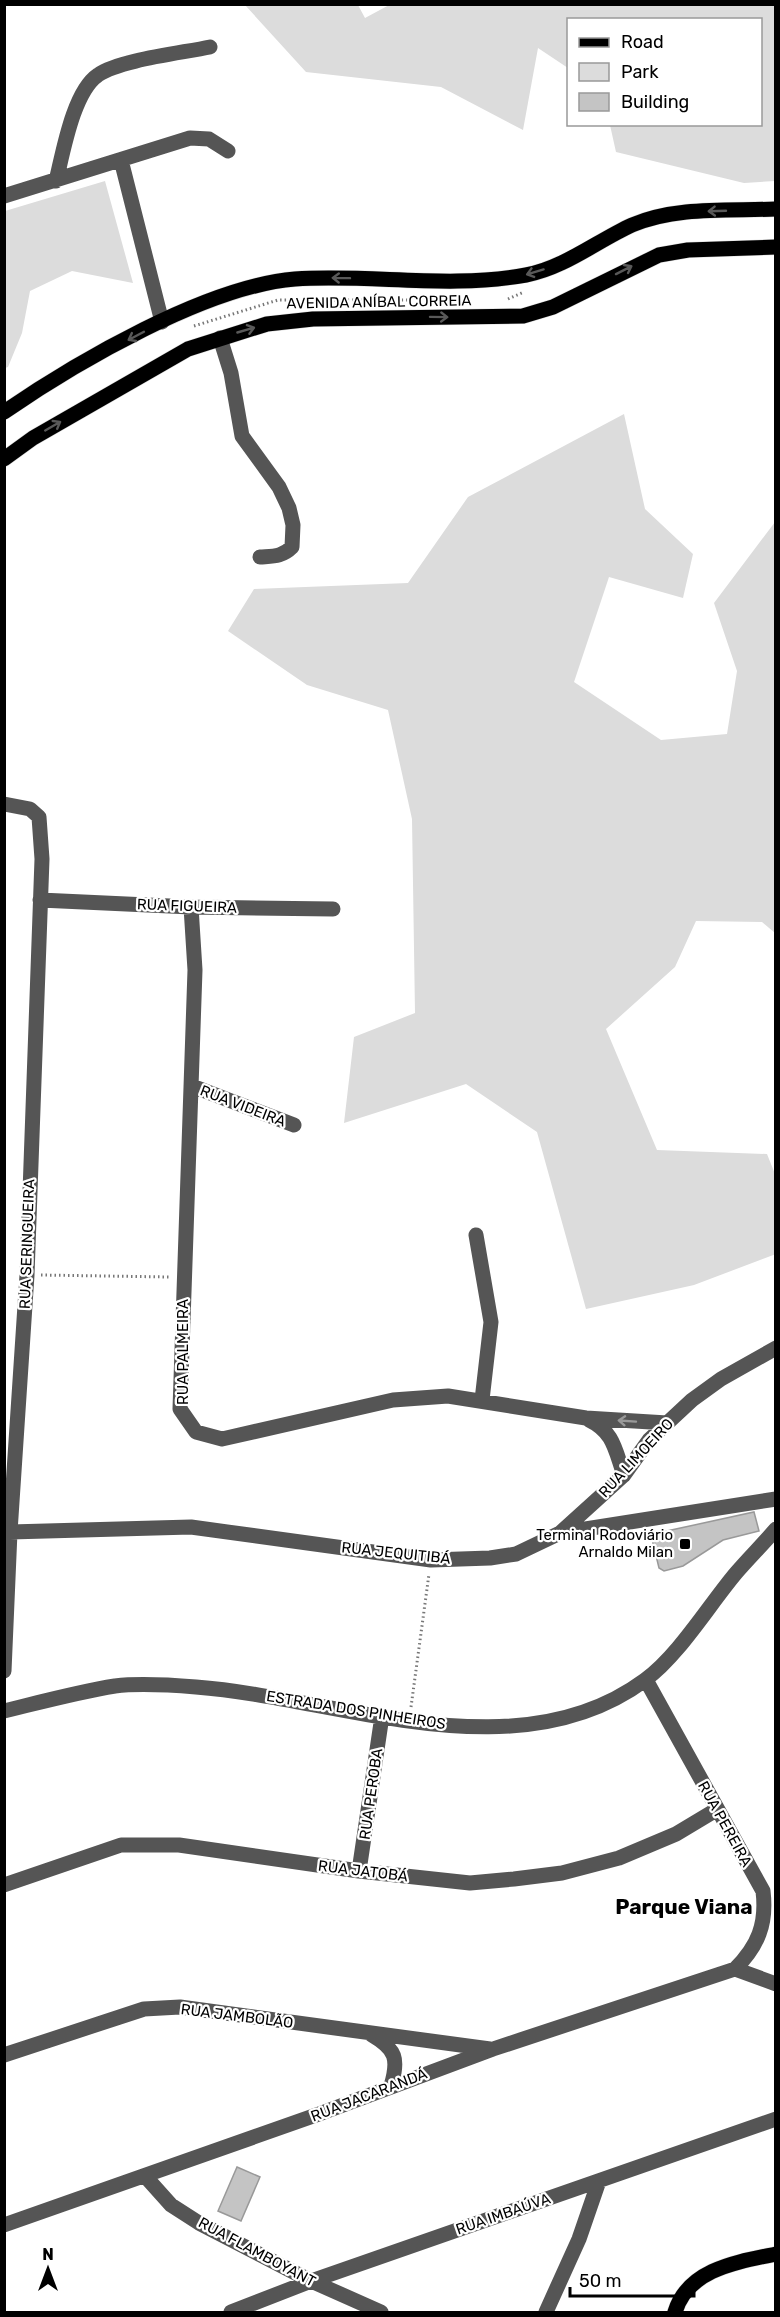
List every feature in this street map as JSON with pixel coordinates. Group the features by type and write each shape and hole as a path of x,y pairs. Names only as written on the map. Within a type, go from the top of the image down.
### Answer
{"main road":[{"name":"AVENIDA ANÍBAL CORREIA","path":"4,412 42,386 162,322 213,299 292,279 338,277 459,283 497,280 531,274 562,262 633,225 655,218 685,212 776,209"},
{"name":"AVENIDA ANÍBAL CORREIA","path":"4,459 33,438 188,349 267,324 313,319 523,316 553,307 659,255 688,250 776,247"},
{"path":"675,2313 684,2292 695,2280 738,2262 776,2254"}],"street":[{"path":"56,181 68,133 84,90 96,76 111,68 210,47"},
{"path":"4,196 190,138 208,139 228,152"},
{"path":"121,160 162,322"},
{"path":"220,338 234,384 242,436 279,488 289,508 293,525 294,538 287,552 280,556 260,557"},
{"name":"RUA SERINGUEIRA","path":"4,804 30,809 39,817 42,859 27,1275 10,1532 4,1671"},
{"name":"RUA FIGUEIRA","path":"40,900 191,907 333,909"},
{"name":"RUA PALMEIRA","path":"191,907 195,970 180,1409 196,1432 222,1439 393,1400 448,1396 586,1418 667,1424"},
{"name":"RUA VIDEIRA","path":"192,1086 294,1125"},
{"path":"476,1234 491,1322 482,1400"},
{"name":"RUA LIMOEIRO","path":"560,1533 624,1475 649,1440 667,1424 721,1379 776,1348"},
{"name":"RUA PALMEIRA","path":"586,1418 603,1426 610,1434 624,1475"},
{"name":"RUA JEQUITIBÁ","path":"10,1532 191,1527 431,1560 490,1558 516,1554 560,1533 776,1499"},
{"name":"ESTRADA DOS PINHEIROS","path":"4,1711 117,1686 196,1687 290,1699 409,1721 504,1726 548,1722 587,1711 646,1680 689,1634 736,1573 776,1529"},
{"name":"RUA PEREIRA","path":"646,1680 716,1810 763,1891 765,1911 758,1941 735,1969"},
{"name":"RUA PEROBA","path":"360,1871 382,1716"},
{"name":"RUA JATOBÁ","path":"4,1885 121,1845 179,1845 360,1871 470,1883 562,1873 619,1858 676,1834 716,1810"},
{"path":"735,1969 776,1984"},
{"name":"RUA JACARANDÁ","path":"4,2225 493,2049 735,1969"},
{"name":"RUA JAMBOLÃO","path":"4,2055 144,2009 180,2007 493,2049"},
{"path":"369,2033 388,2044 395,2059 391,2086"},
{"name":"RUA IMBAÚVA","path":"231,2313 311,2281 776,2119"},
{"name":"RUA FLAMBOYANT","path":"145,2176 171,2205 199,2223 311,2281 381,2313"},
{"path":"546,2313 579,2239 599,2181"}],"path":[{"path":"27,1275 183,1277"},
{"path":"409,1721 431,1560"}],"green space":[{"path":"391,4 775,5 775,181 744,183 616,152 610,126 762,126 762,18 567,18 567,67 538,48 523,130 441,87 306,72 245,5 358,5 365,18"},
{"path":"105,181 133,283 72,271 30,291 22,333 8,367 5,368 5,211"},
{"path":"624,414 645,509 693,554 683,598 609,577 574,682 661,740 727,734 737,671 714,603 775,522 775,933 762,922 696,921 675,967 606,1029 657,1150 767,1154 775,1174 776,1254 694,1285 586,1309 537,1132 466,1084 344,1123 354,1037 415,1013 412,819 388,710 307,685 228,631 254,589 408,583 468,497"}],"building":[{"name":"Terminal Rodoviário Arnaldo Milan","path":"754,1512 759,1531 723,1540 683,1566 664,1571 659,1568 652,1539 653,1534"},
{"path":"237,2167 260,2177 241,2221 218,2211"}],"place":[{"name":"Terminal Rodoviário Arnaldo Milan","path":"685,1544"}],"district":[{"name":"Parque Viana","path":"684,1906"}]}
